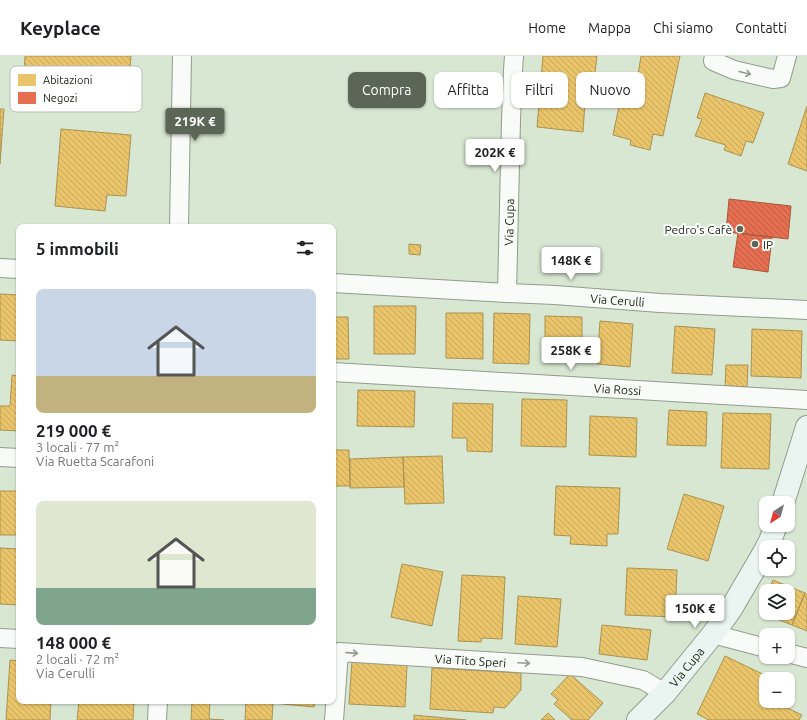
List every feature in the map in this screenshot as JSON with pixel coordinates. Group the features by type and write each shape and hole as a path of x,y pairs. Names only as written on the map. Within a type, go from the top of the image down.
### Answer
{"street":[{"path":"179,224 182,56"},
{"name":"Via Cupa","path":"507,293 514,56"},
{"path":"714,56 713,61 734,70 773,79 781,78 787,56"},
{"path":"0,268 16,268"},
{"name":"Via Cerulli","path":"336,283 555,295 660,303 807,310"},
{"name":"Via Rossi","path":"336,372 807,400"},
{"path":"785,496 807,427"},
{"path":"0,457 16,458"},
{"name":"Via Cupa","path":"638,720 665,693 713,634 731,609 759,560"},
{"path":"713,634 759,646"},
{"path":"0,638 16,639"},
{"name":"Via Tito Speri","path":"336,693 339,652 582,667 643,680 665,693"},
{"path":"795,655 807,658"},
{"path":"158,704 158,720"},
{"name":"Via Tito Speri","path":"334,720 335,704"}],"building: Abitazioni":[{"path":"25,56 131,56 130,66 24,66"},
{"path":"543,56 597,56 595,72 576,72 576,108 585,108 583,132 537,127 539,108 568,108 568,72 542,72"},
{"path":"641,56 680,56 663,136 653,134 650,150 630,145 631,140 613,135 619,108 645,108 645,72 638,72"},
{"path":"705,93 764,113 753,143 746,141 741,156 724,150 726,145 695,136 702,119 697,118"},
{"path":"807,106 807,171 788,164"},
{"path":"0,109 4,109 0,164"},
{"path":"61,129 131,135 126,196 107,195 105,211 55,206"},
{"path":"409,244 421,245 420,255 409,254"},
{"path":"0,294 16,295 16,341 0,340"},
{"path":"374,306 416,306 415,354 374,354"},
{"path":"446,313 483,313 483,359 446,358"},
{"path":"494,313 530,314 529,364 493,363"},
{"path":"545,316 582,317 582,360 545,359"},
{"path":"336,317 348,317 349,359 336,359"},
{"path":"600,321 633,324 630,367 597,364"},
{"path":"675,326 715,329 712,375 672,373"},
{"path":"752,329 802,331 801,378 751,376"},
{"path":"726,365 748,365 747,387 725,386"},
{"path":"12,375 16,376 16,431 0,430 0,406 10,406"},
{"path":"358,390 415,391 414,427 357,426"},
{"path":"522,399 567,400 566,447 521,446"},
{"path":"453,403 493,404 492,452 467,451 467,438 452,438"},
{"path":"669,410 707,412 706,446 667,445"},
{"path":"723,413 771,414 769,469 721,468"},
{"path":"590,416 637,418 636,457 589,455"},
{"path":"336,450 349,450 350,486 336,486"},
{"path":"442,456 444,503 405,504 403,457"},
{"path":"403,457 404,487 350,488 350,459"},
{"path":"556,486 620,488 618,534 607,534 607,546 570,544 571,536 554,535"},
{"path":"0,491 16,491 16,535 0,535"},
{"path":"684,494 724,506 708,561 667,549"},
{"path":"0,548 16,549 16,605 0,604"},
{"path":"402,564 443,572 432,626 391,617"},
{"path":"627,568 677,570 675,617 625,615"},
{"path":"462,575 505,577 502,639 482,638 481,642 458,641"},
{"path":"773,580 783,584 771,584"},
{"path":"795,589 805,593 795,618"},
{"path":"805,593 807,594 807,631 792,625"},
{"path":"518,596 561,599 557,647 515,644"},
{"path":"779,620 794,620 792,625"},
{"path":"602,625 651,630 647,660 599,654"},
{"path":"725,656 759,672 759,708 787,708 802,715 799,720 709,720 697,714"},
{"path":"10,660 16,661 16,704 51,704 50,720 6,720"},
{"path":"352,661 407,665 405,707 349,704"},
{"path":"432,668 521,673 521,690 505,708 494,707 493,713 430,709"},
{"path":"570,674 603,703 588,720 572,720 554,704 558,700 551,694"},
{"path":"79,704 134,704 133,720 77,720"},
{"path":"192,704 210,704 209,719 224,720 191,720"},
{"path":"246,704 273,704 272,720 245,720"},
{"path":"283,704 314,704 314,707"},
{"path":"548,713 555,720 541,720"},
{"path":"414,715 466,720 414,720"}],"building: Negozi":[{"path":"729,199 791,206 788,239 726,232"},
{"path":"738,233 772,237 768,272 733,267"}],"place":[{"name":"Pedro's Cafè","path":"740,229"},
{"name":"IP","path":"755,244"}]}
